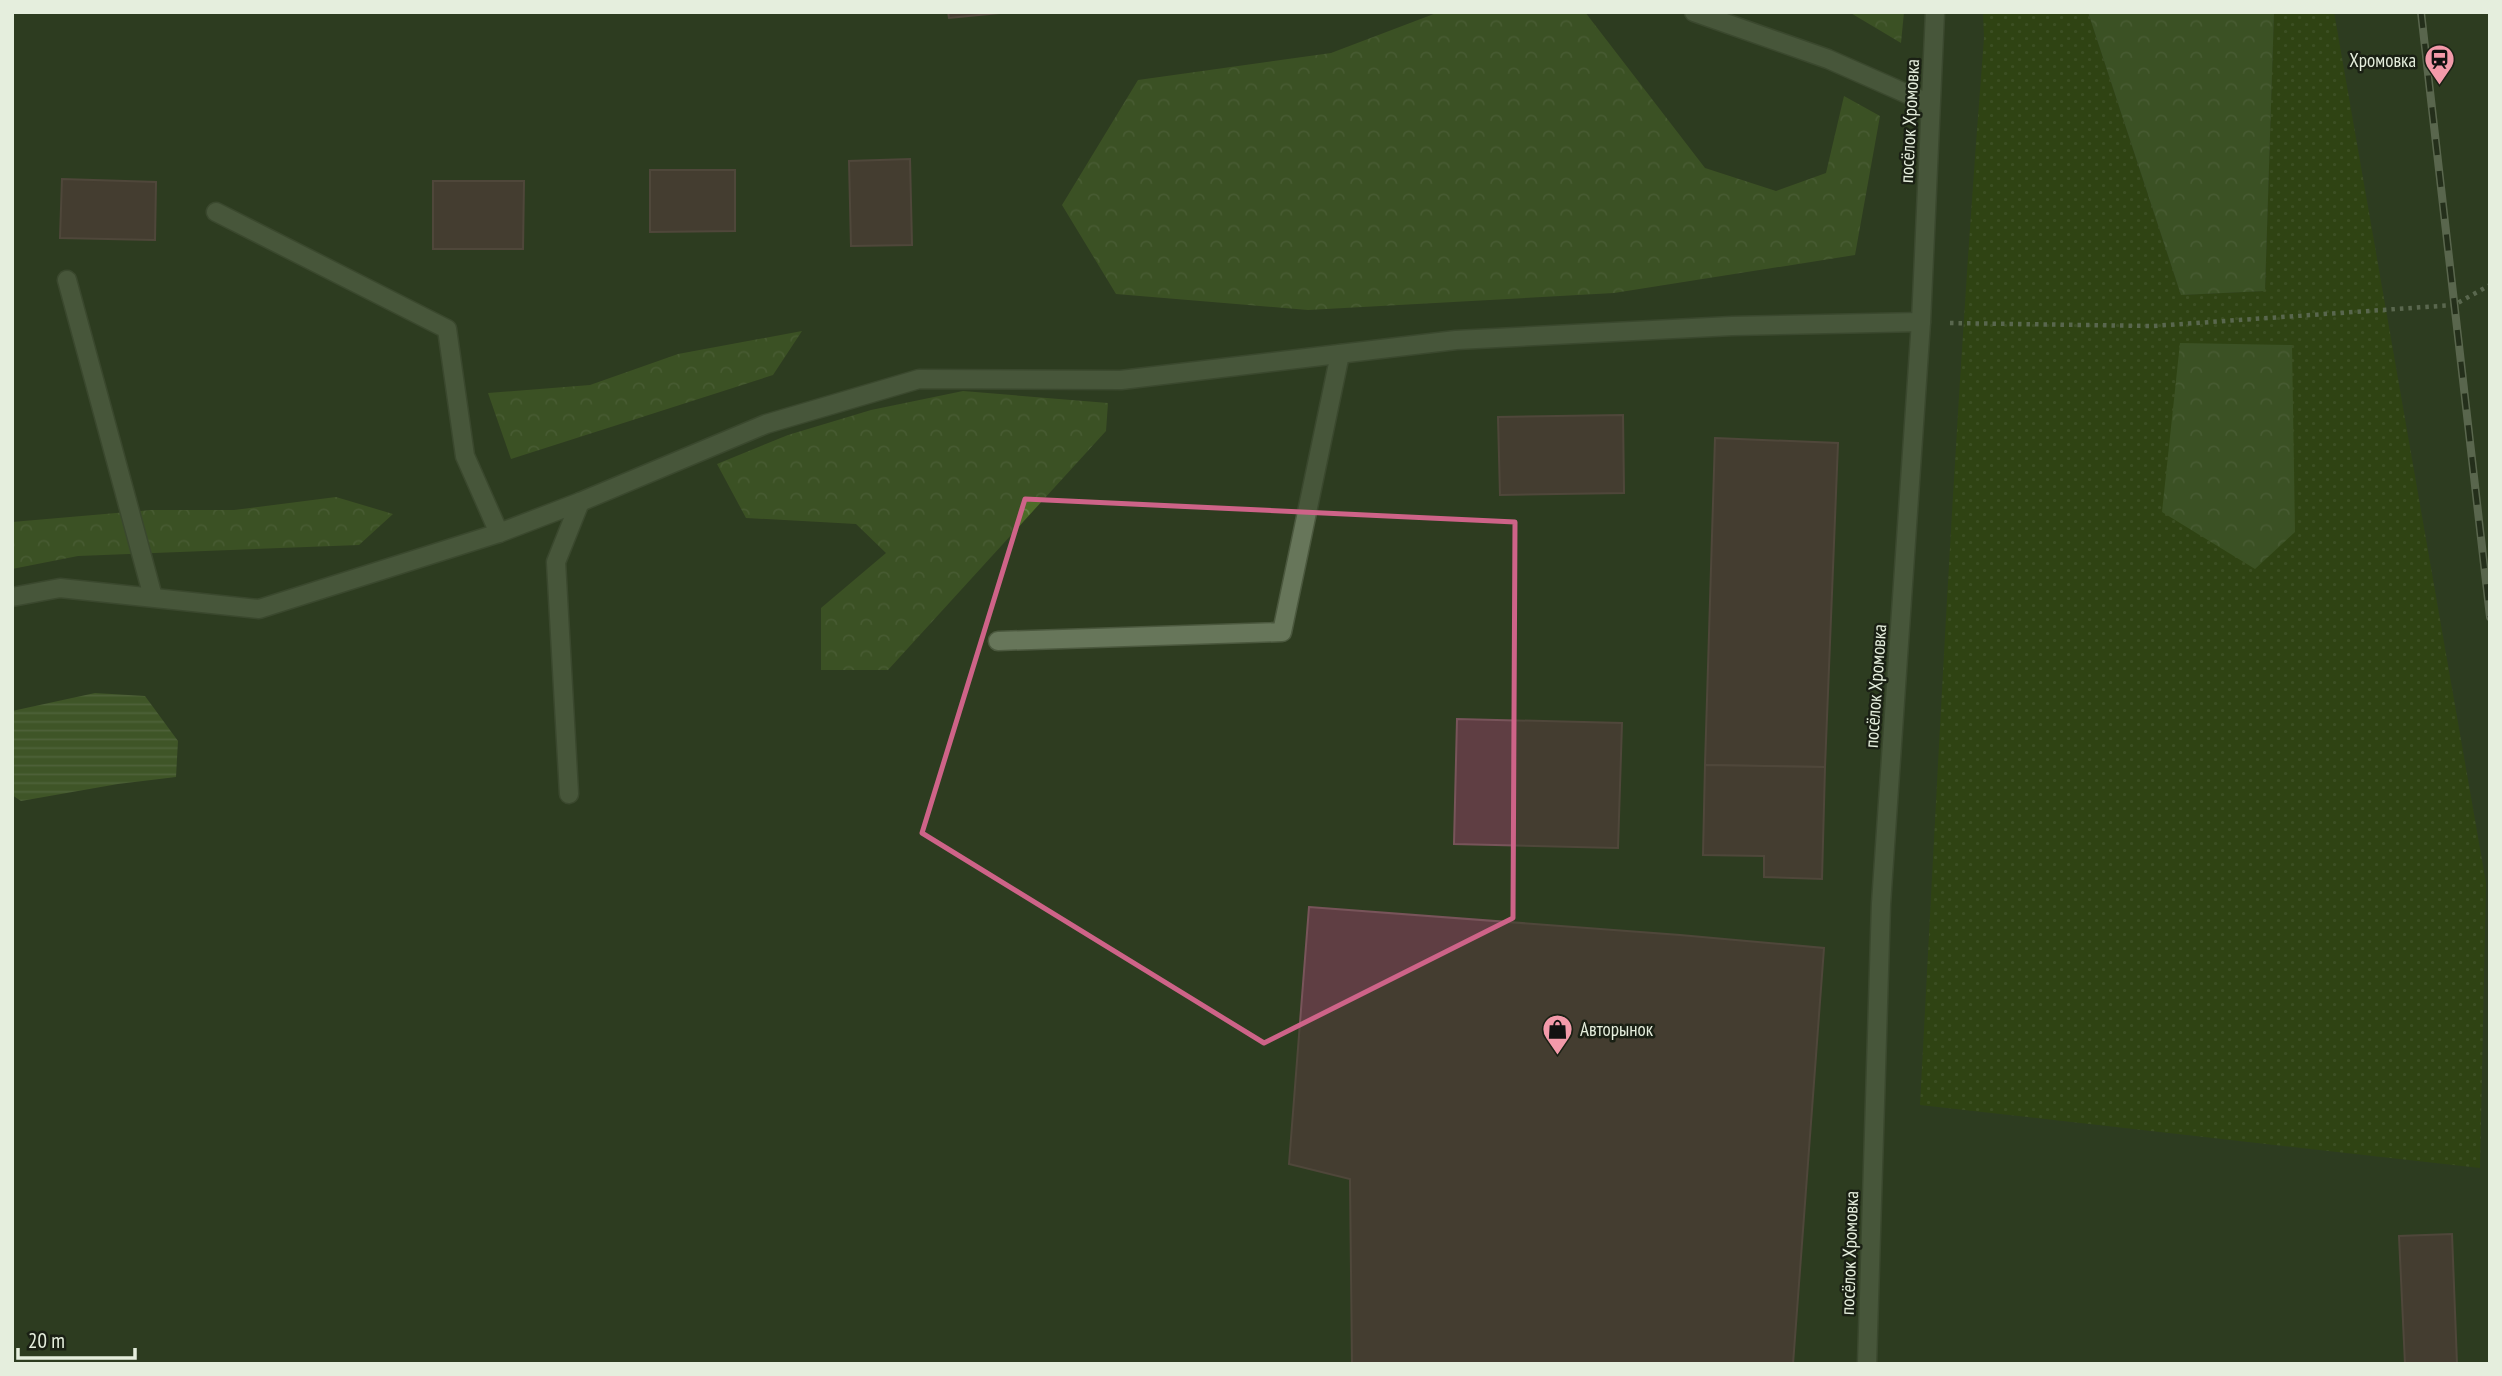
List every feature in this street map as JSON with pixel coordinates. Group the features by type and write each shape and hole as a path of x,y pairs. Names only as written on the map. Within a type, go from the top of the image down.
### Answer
{"street":[{"path":"1694,12 1828,59 1930,104"},
{"name":"посёлок Хромовка","path":"1867,1364 1881,904 1921,322 1935,12"},
{"path":"216,212 447,329 465,456 499,533"},
{"path":"67,280 153,597"},
{"path":"12,597 60,588 259,609 499,533 766,424 919,379 1121,380 1456,340 1732,326 1921,322"},
{"path":"998,641 1282,632 1340,355"},
{"path":"569,794 556,562 580,502"}],"path":[{"path":"1921,322 2166,325 2455,304 2490,285"}],"highlighted area":[{"path":"1025,499 1515,522 1513,918 1264,1043 922,833"}],"shaded area":[{"path":"1983,12 2088,12 2181,295 2265,291 2274,12 2334,12 2486,883 2480,1168 1920,1105 1956,438 1984,38"},
{"path":"95,693 145,696 178,741 176,777 21,801 12,795 12,711"}],"green space":[{"path":"1439,12 1585,12 1705,168 1776,191 1826,173 1844,96 1880,116 1855,255 1614,293 1308,310 1116,294 1062,205 1138,80 1331,53"},
{"path":"1849,12 1904,12 1901,43"},
{"path":"2088,12 2274,12 2265,291 2181,295"},
{"path":"802,331 773,375 511,459 488,393 590,385 678,354"},
{"path":"2180,343 2292,345 2295,532 2255,569 2162,512"},
{"path":"963,391 1108,403 1106,431 888,670 821,670 821,608 886,553 856,524 746,518 717,464 788,435 871,410"},
{"path":"336,497 393,514 359,545 78,556 12,569 12,522 151,510 234,510"}],"building":[{"path":"948,12 1010,12 949,18"},
{"path":"910,159 912,245 851,246 849,161"},
{"path":"650,170 735,170 735,231 650,232"},
{"path":"62,179 156,182 155,240 60,238"},
{"path":"433,181 524,181 523,249 433,249"},
{"path":"1623,415 1624,493 1500,495 1498,417"},
{"path":"1715,438 1838,443 1825,767 1705,765"},
{"path":"1457,719 1622,723 1618,848 1454,844"},
{"path":"1705,765 1825,767 1822,879 1764,877 1764,856 1703,855"},
{"name":"Авторынок","path":"1309,907 1824,948 1793,1364 1352,1364 1350,1179 1289,1164"},
{"path":"2452,1234 2457,1364 2405,1364 2399,1236"}],"railway":[{"path":"2421,12 2490,617"}],"place":[{"name":"Хромовка","path":"2439,87"},
{"name":"Авторынок","path":"1557,1056"}]}
